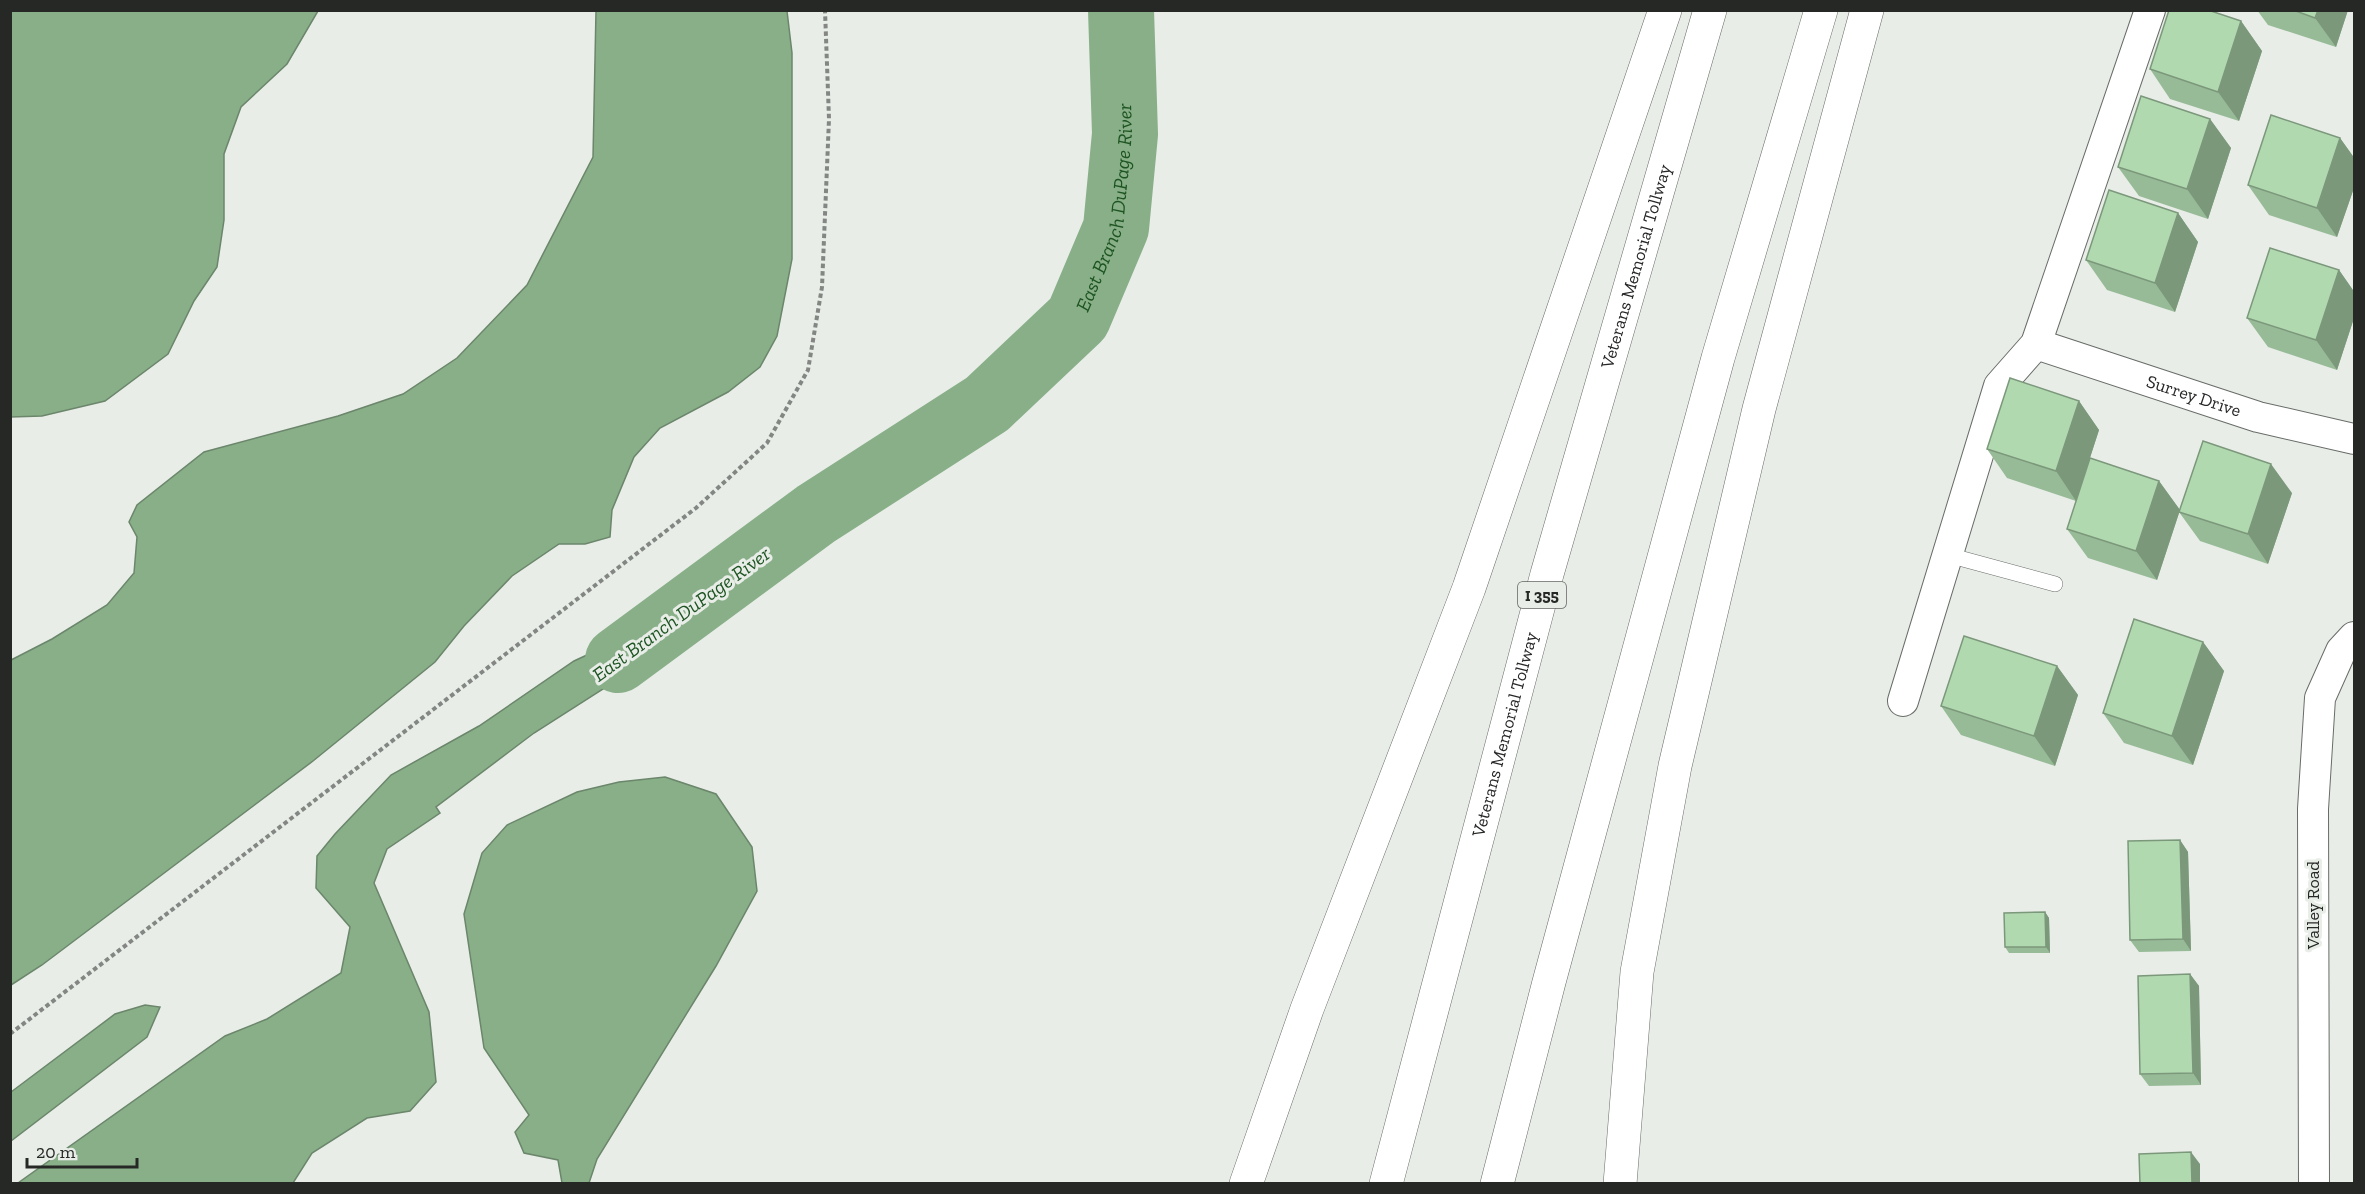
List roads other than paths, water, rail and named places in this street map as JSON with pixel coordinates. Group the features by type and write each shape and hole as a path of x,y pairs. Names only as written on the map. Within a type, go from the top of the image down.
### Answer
{"highway":[{"path":"1246,1184 1307,1009 1469,588 1665,10"},
{"name":"Veterans Memorial Tollway","path":"1386,1184 1547,574 1710,10"},
{"path":"1497,1184 1549,982 1718,358 1821,10"},
{"path":"1620,1184 1637,972 1675,766 1759,409 1867,10"}],"street":[{"path":"1902,702 1999,386 2036,344 2150,10"},
{"name":"Surrey Drive","path":"2036,344 2258,417 2355,439"},
{"name":"Valley Road","path":"2314,1184 2313,809 2320,698 2341,651 2355,637"}],"lane":[{"path":"1948,555 2055,584"}],"water":[{"path":"10,11 318,11 287,64 241,107 224,154 224,220 217,267 194,301 168,354 105,401 42,416 11,417"},
{"path":"596,11 787,11 792,53 792,259 777,336 760,367 728,392 660,428 634,457 612,510 610,537 585,544 559,544 512,576 464,626 435,662 313,761 42,965 11,985 11,660 52,639 107,605 134,573 137,537 129,522 137,505 204,452 338,416 403,394 457,358 527,285 593,157"},
{"path":"695,605 625,675 534,733 436,807 440,813 387,849 374,883 429,1012 436,1082 410,1111 367,1118 312,1153 293,1183 18,1183 225,1036 267,1019 341,973 350,927 316,888 317,856 391,775 479,726 574,661"},
{"path":"665,777 716,794 752,847 757,891 716,966 597,1159 589,1183 562,1183 558,1160 524,1153 515,1132 529,1115 484,1048 464,914 482,853 507,825 577,792 619,782"},
{"path":"145,1005 160,1007 147,1037 11,1141 11,1092 115,1014"}],"waterway":[{"name":"East Branch DuPage River","path":"618,660 816,514 987,404 1078,318 1116,228 1125,134 1121,10"}]}
